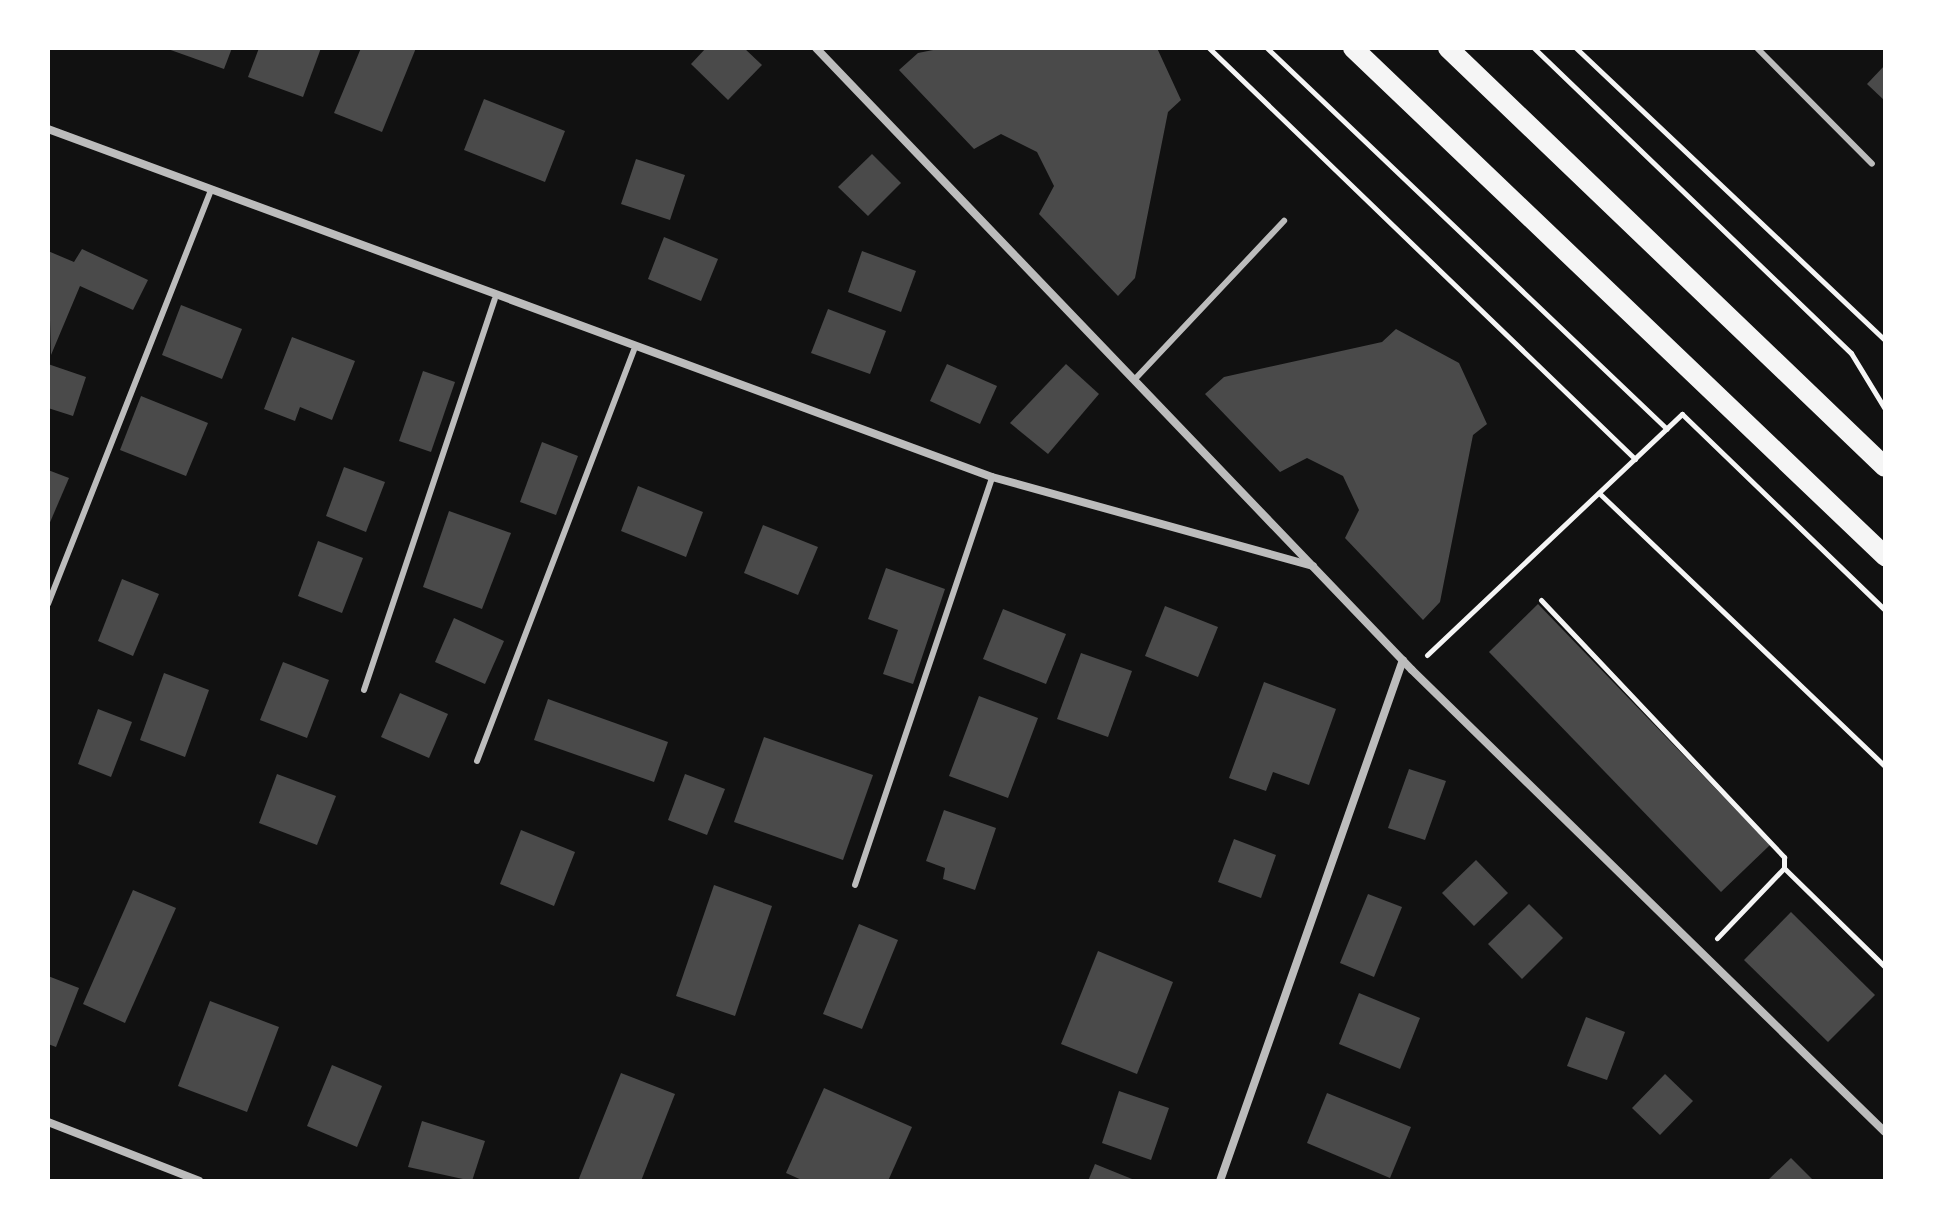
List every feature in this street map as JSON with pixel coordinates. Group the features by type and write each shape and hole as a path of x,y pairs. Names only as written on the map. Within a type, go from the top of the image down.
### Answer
{"main road":[{"path":"1353,48 1885,556"},
{"path":"1448,48 1885,467"}],"street":[{"path":"819,49 1412,670 1885,1132"},
{"path":"48,129 495,299 992,477 1316,567"},
{"path":"1220,1181 1403,660"},
{"path":"48,1122 199,1181"}],"lane":[{"path":"1757,48 1872,164"},
{"path":"48,604 211,191"},
{"path":"1136,378 1284,221"},
{"path":"364,690 495,299"},
{"path":"477,761 634,350"},
{"path":"855,885 992,477"}],"path":[{"path":"1209,48 1635,459"},
{"path":"1267,48 1667,429"},
{"path":"1534,48 1851,353 1885,409"},
{"path":"1576,48 1885,340"},
{"path":"1412,670 1682,414 1885,610"},
{"path":"1599,493 1885,766"},
{"path":"1541,600 1778,846 1784,868 1885,967"},
{"path":"1702,953 1784,868"}],"building":[{"path":"165,48 232,48 224,69"},
{"path":"259,48 321,48 303,97 248,77"},
{"path":"361,48 416,48 382,132 334,113"},
{"path":"706,48 744,48 762,65 728,100 691,64"},
{"path":"943,48 1157,48 1181,100 1168,112 1135,278 1118,296 1039,214 1054,186 1037,152 1001,134 974,149 899,70 918,53"},
{"path":"1885,65 1885,101 1867,84"},
{"path":"484,99 565,131 545,182 464,150"},
{"path":"872,154 901,183 868,216 838,187"},
{"path":"636,159 685,175 670,220 621,204"},
{"path":"664,237 718,259 701,301 648,279"},
{"path":"82,249 148,280 133,310 80,286 51,355 48,251 74,262"},
{"path":"862,251 916,271 901,312 848,292"},
{"path":"181,305 242,329 222,379 162,355"},
{"path":"828,309 886,331 870,374 811,353"},
{"path":"1396,329 1459,363 1487,424 1473,435 1440,602 1423,620 1345,538 1359,510 1343,476 1307,458 1280,472 1205,394 1224,377 1382,342"},
{"path":"292,337 355,361 332,420 300,407 295,421 264,409"},
{"path":"48,364 86,377 73,416 48,408"},
{"path":"947,364 997,386 980,424 930,401"},
{"path":"1066,364 1099,394 1048,454 1010,423"},
{"path":"423,371 455,382 431,452 399,441"},
{"path":"141,396 208,423 186,476 120,450"},
{"path":"542,442 578,456 556,515 520,502"},
{"path":"344,467 385,482 366,532 326,516"},
{"path":"48,470 69,478 48,527"},
{"path":"638,486 703,512 686,557 621,531"},
{"path":"449,511 511,533 482,609 423,587"},
{"path":"763,525 818,547 798,595 744,573"},
{"path":"318,541 363,558 342,613 298,596"},
{"path":"886,568 945,589 913,684 883,674 898,630 868,619"},
{"path":"122,579 159,594 133,656 98,641"},
{"path":"1538,604 1770,845 1721,892 1489,652"},
{"path":"1165,606 1218,627 1198,677 1145,656"},
{"path":"1003,609 1066,634 1046,684 983,659"},
{"path":"454,618 504,641 485,684 435,662"},
{"path":"1081,653 1132,671 1108,737 1057,719"},
{"path":"283,662 329,680 307,738 260,720"},
{"path":"164,673 209,690 185,757 140,740"},
{"path":"1264,682 1336,709 1309,785 1273,772 1266,791 1229,778"},
{"path":"400,693 448,714 429,758 381,737"},
{"path":"979,696 1038,718 1008,798 949,776"},
{"path":"548,699 668,742 654,782 534,740"},
{"path":"98,709 132,722 111,777 78,764"},
{"path":"764,737 873,775 843,860 734,822"},
{"path":"1409,769 1446,781 1425,840 1388,828"},
{"path":"277,774 336,796 317,845 259,823"},
{"path":"685,774 725,789 707,835 668,820"},
{"path":"944,810 996,828 975,890 943,879 945,868 926,861"},
{"path":"521,830 575,852 554,906 500,884"},
{"path":"1234,839 1276,855 1261,898 1218,882"},
{"path":"1476,860 1508,893 1474,926 1442,893"},
{"path":"714,885 772,906 735,1016 676,996"},
{"path":"133,890 176,908 125,1023 83,1004"},
{"path":"1368,894 1402,907 1374,977 1340,963"},
{"path":"1529,904 1563,938 1522,979 1488,944"},
{"path":"1791,912 1875,995 1828,1042 1744,960"},
{"path":"859,924 898,940 862,1029 823,1014"},
{"path":"1098,951 1173,982 1137,1074 1061,1044"},
{"path":"48,976 79,988 56,1047 48,1044"},
{"path":"1359,993 1420,1018 1400,1069 1339,1044"},
{"path":"210,1001 279,1027 247,1112 178,1086"},
{"path":"1586,1017 1625,1032 1607,1080 1567,1066"},
{"path":"332,1065 382,1086 357,1147 307,1126"},
{"path":"621,1073 675,1094 641,1181 578,1181"},
{"path":"1665,1074 1693,1101 1660,1135 1632,1108"},
{"path":"824,1088 912,1127 888,1181 804,1181 786,1173"},
{"path":"1119,1091 1169,1108 1151,1160 1102,1143"},
{"path":"1327,1093 1411,1127 1390,1178 1307,1143"},
{"path":"422,1121 485,1141 472,1181 408,1167"},
{"path":"1791,1158 1814,1181 1767,1181"},
{"path":"1095,1164 1137,1181 1088,1181"}]}
